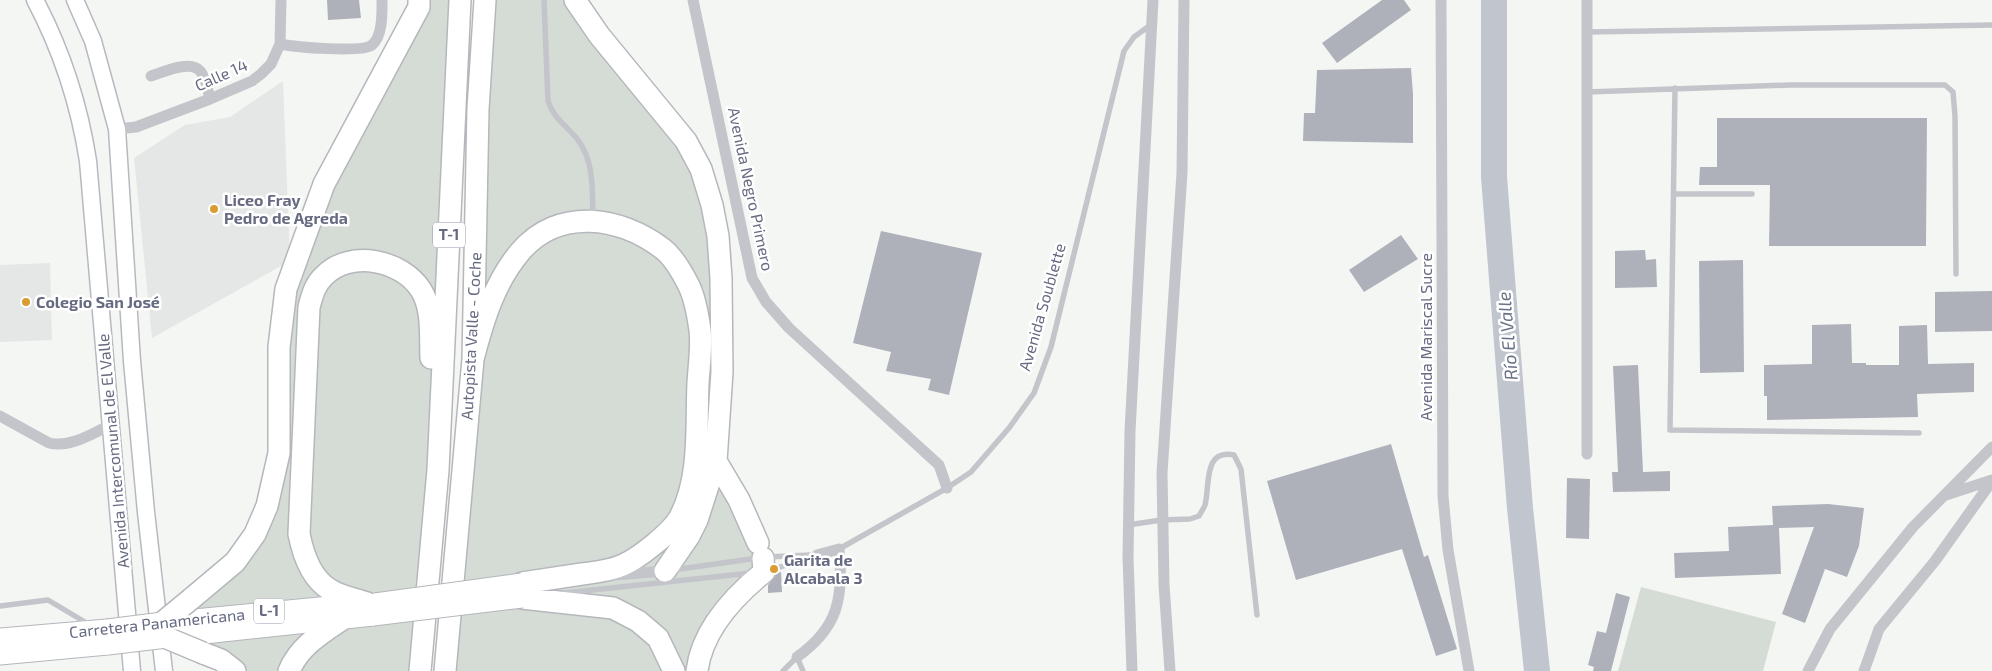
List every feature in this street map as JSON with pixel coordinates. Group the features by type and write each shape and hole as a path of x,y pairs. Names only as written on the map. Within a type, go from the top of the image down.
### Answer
{"highway":[{"path":"235,671 221,660 203,653 165,630 191,599 235,562 255,534 267,506 279,453 280,348 286,289 324,184 419,7 420,0"},
{"name":"Autopista Valle - Coche","path":"420,671 438,470 460,0"},
{"name":"Autopista Valle - Coche","path":"445,671 473,358 478,109 486,0"},
{"path":"575,0 599,35 686,141 704,178 718,236 721,278 722,372 716,461 697,520 689,536 665,571"},
{"path":"473,358 483,321 496,288 507,268 536,236 575,220 593,221 629,229 664,250 690,287 700,331 695,462 688,498 680,519 644,552 623,565 522,590"},
{"path":"372,607 329,589 309,566 302,552 299,534 309,307 314,291 324,276 347,262 363,260 382,262 397,268 412,278 428,304 438,470"},
{"path":"697,671 706,643 715,624 739,594 762,557 739,500 716,461"},
{"path":"522,590 614,608 638,621 658,638 674,671"},
{"path":"289,671 299,654 308,644 341,620"}],"main road":[{"name":"Avenida Intercomunal de El Valle","path":"35,0 70,80 85,140 118,516 129,667"},
{"name":"Avenida Intercomunal de El Valle","path":"75,0 93,41 117,129 132,362 146,512 164,671"},
{"path":"118,516 146,512"},
{"name":"Carretera Panamericana","path":"0,655 103,637 522,590"},
{"name":"Carretera Panamericana","path":"165,630 341,620 372,607"},
{"name":"Carretera Panamericana","path":"0,638 103,637"}],"street":[{"name":"Calle 14","path":"117,129 136,127 210,99 252,81 261,74 278,53 281,0"},
{"path":"280,44 327,49 371,46 376,40 382,24 382,0"},
{"name":"Avenida Negro Primero","path":"694,0 752,278 766,302 790,328 939,465 947,488"},
{"path":"1132,671 1128,525 1130,431 1153,0"},
{"path":"1170,671 1162,520 1162,473 1182,173 1184,0"},
{"name":"Avenida Mariscal Sucre","path":"1441,0 1444,496 1448,550 1469,671"},
{"path":"1587,0 1587,454"},
{"path":"151,76 187,66 196,68 201,72 210,99"},
{"path":"0,416 49,443 58,445 70,443 110,425"},
{"path":"1808,671 1830,629 1913,527 1992,447"},
{"path":"1945,495 1992,481"},
{"path":"1864,671 1879,629 1935,561 1992,481"},
{"path":"797,658 822,635 837,610 842,575 839,549"},
{"name":"Avenida Soublette","path":"817,555 839,549"},
{"name":"L-1","path":"522,590 665,571"}],"lane":[{"path":"544,0 548,101 551,110 578,140 587,155 591,171 593,221"},
{"name":"Avenida Soublette","path":"839,549 947,488 971,472 1009,428 1034,393 1051,347 1124,51 1134,37 1152,24"},
{"path":"1587,32 1992,25"},
{"path":"1587,92 1790,85 1945,86 1953,92 1955,116 1956,274"},
{"path":"1675,88 1670,430 1918,433"},
{"path":"1674,194 1752,194"},
{"path":"1128,525 1162,520 1190,519 1199,516 1204,505 1210,467 1216,459 1227,454 1234,455 1241,469 1257,616"},
{"name":"L-1","path":"665,571 777,555 817,555"},
{"path":"762,557 817,555"},
{"name":"L-1","path":"561,594 762,557"},
{"name":"L-1","path":"522,590 551,595"},
{"path":"0,606 48,600 103,637"},
{"path":"783,671 797,658 803,671"}],"shaded area":[{"path":"419,0 460,0 420,671 235,671 167,638 267,506 286,289"},
{"path":"485,0 575,0 686,141 712,205 716,461 758,543 752,581 697,671 445,671"},
{"name":"Liceo Fray Pedro de Agreda","path":"283,81 290,261 152,338 134,158 185,125 230,117"},
{"name":"Colegio San José","path":"50,263 52,340 0,342 0,265"},
{"path":"1641,587 1776,622 1763,671 1618,671"}],"building":[{"path":"327,0 359,0 361,18 328,20"},
{"path":"1382,0 1404,0 1411,10 1337,63 1322,43"},
{"path":"1411,68 1413,143 1303,141 1304,113 1315,113 1317,70"},
{"path":"1717,118 1927,118 1926,246 1769,246 1770,185 1699,185 1700,167 1717,167"},
{"path":"881,231 982,253 949,395 928,390 931,379 886,371 891,352 853,343"},
{"path":"1401,235 1418,259 1364,292 1349,270"},
{"path":"1645,250 1646,260 1656,259 1657,287 1615,288 1615,251"},
{"path":"1743,260 1744,372 1700,373 1699,261"},
{"path":"1992,291 1992,331 1935,332 1935,292"},
{"path":"1851,324 1852,363 1866,363 1866,365 1899,365 1899,326 1927,325 1928,364 1974,363 1974,392 1917,394 1918,417 1767,420 1767,396 1764,396 1764,365 1812,364 1812,325"},
{"path":"1638,365 1643,472 1670,471 1670,491 1613,492 1612,472 1618,472 1613,366"},
{"path":"1391,444 1424,557 1428,555 1457,649 1436,656 1402,549 1296,580 1267,481"},
{"path":"1567,478 1590,479 1589,539 1566,538"},
{"path":"1828,504 1864,508 1859,546 1847,577 1825,569 1805,623 1782,614 1814,527 1779,528 1781,574 1675,578 1674,553 1729,551 1728,527 1773,525 1772,506"},
{"path":"781,572 782,592 768,593 768,585 776,573"},
{"path":"1616,593 1630,597 1611,671 1593,671 1594,667 1588,665 1597,631 1606,633"}],"waterway":[{"name":"Río El Valle","path":"1494,0 1494,177 1520,508 1537,671"}],"place":[{"name":"Liceo Fray Pedro de Agreda","path":"214,209"},
{"name":"Colegio San José","path":"26,302"},
{"name":"Garita de Alcabala 3","path":"774,569"}]}
